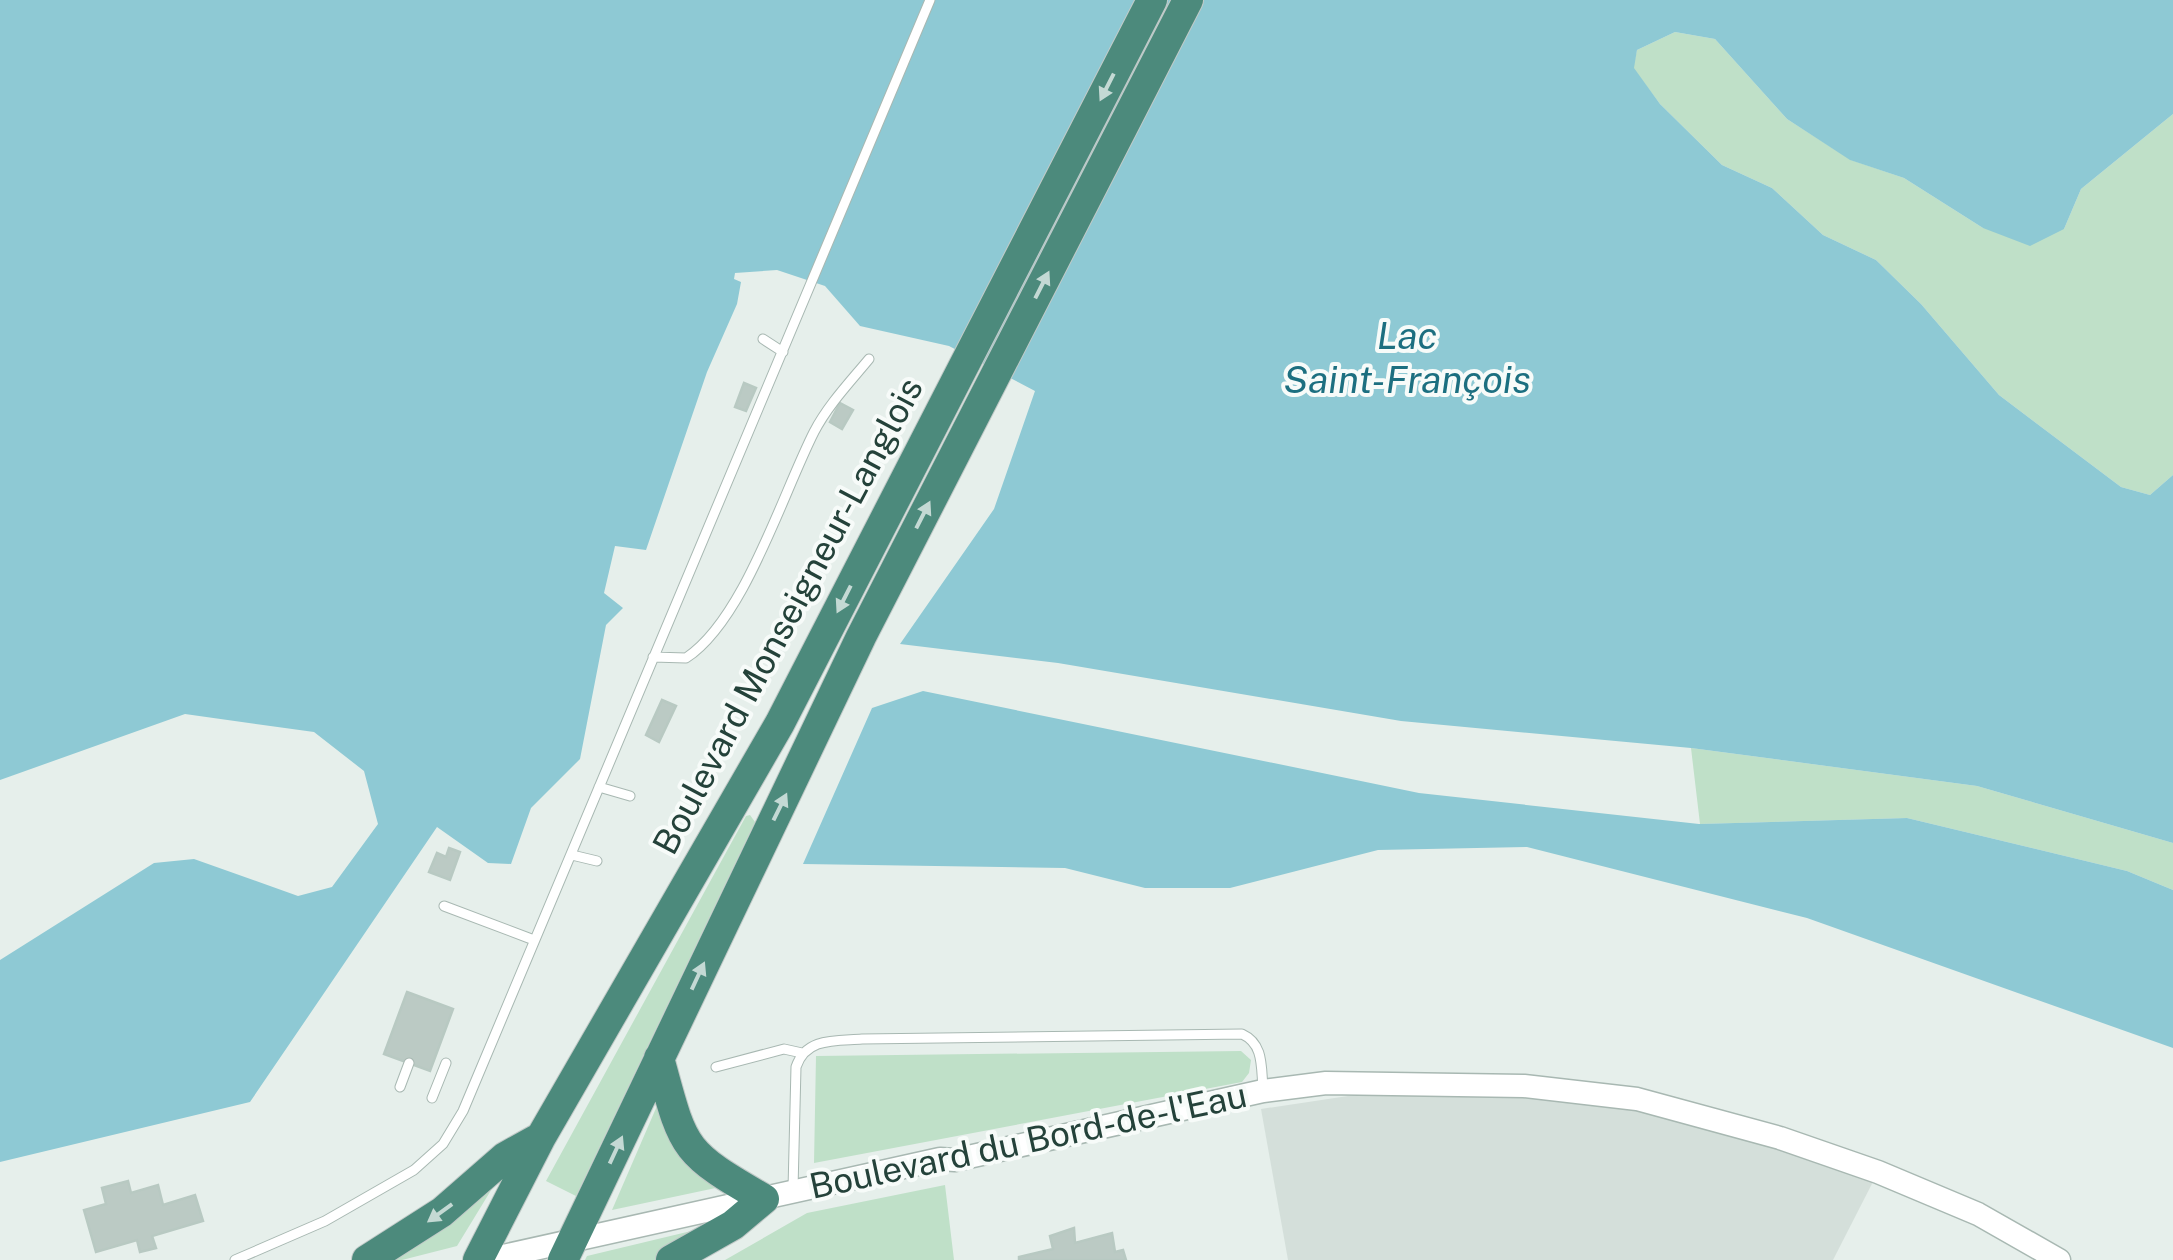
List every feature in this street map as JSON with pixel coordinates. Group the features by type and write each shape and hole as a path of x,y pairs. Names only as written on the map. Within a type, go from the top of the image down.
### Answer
{"highway":[{"name":"Boulevard Monseigneur-Langlois","path":"481,1260 541,1137 758,763 1152,0"},
{"name":"Boulevard Monseigneur-Langlois","path":"569,1249 861,637 1188,0"},
{"path":"659,1058 673,1114 686,1143 707,1166 778,1196"},
{"path":"367,1260 442,1212 506,1157 541,1137"},
{"path":"672,1260 778,1196"}],"street":[{"name":"Boulevard du Bord-de-l'Eau","path":"481,1260 569,1249 940,1158 955,1160 1264,1091 1326,1083 1524,1086 1637,1099 1780,1138 1878,1172 1978,1214 2059,1260"}],"lane":[{"path":"235,1260 325,1221 414,1170 449,1135 468,1101 930,0"},
{"path":"763,339 783,352"},
{"path":"654,657 686,658 712,636 746,580 815,430 869,358"},
{"path":"600,787 630,796"},
{"path":"572,855 597,860"},
{"path":"444,906 534,940"},
{"name":"Boulevard du Bord-de-l'Eau","path":"778,1196 794,1081 802,1054 817,1043 862,1038 1242,1034 1255,1041 1259,1050 1264,1091"},
{"path":"716,1067 784,1049 802,1054"},
{"path":"432,1098 446,1062"},
{"path":"400,1087 409,1063"}],"shaded area":[{"path":"1421,1085 1637,1099 1878,1172 1833,1260 1288,1260 1261,1109"}],"green space":[{"path":"1675,32 1715,39 1787,119 1851,160 1904,178 1983,228 2064,229 2081,189 2173,114 2173,475 2150,495 2121,487 1999,395 1921,304 1876,260 1823,235 1772,188 1722,165 1660,104 1633,68 1637,50"},
{"path":"1691,748 1977,786 2173,843 2173,890 2127,871 1907,818 1700,824"},
{"path":"750,815 755,822 576,1196 546,1181 746,816"},
{"path":"1241,1051 1251,1060 1249,1073 1242,1082 814,1163 816,1056"},
{"path":"660,1099 725,1186 612,1210"},
{"path":"945,1185 954,1260 725,1260 807,1213"},
{"path":"493,1187 457,1246 402,1260 385,1260"},
{"path":"712,1226 656,1260 585,1260 587,1256"}],"water":[{"name":"Lac Saint-François","path":"0,0 2173,0 2173,114 2081,189 2064,229 2030,246 1983,228 1904,178 1850,160 1787,119 1715,39 1675,32 1637,50 1634,68 1660,104 1722,165 1772,188 1823,235 1876,260 1921,304 1999,395 2121,487 2150,495 2173,475 2173,843 1977,786 1691,748 1401,721 1058,663 900,644 994,509 1035,391 949,346 860,326 825,286 777,270 735,273 734,279 741,282 737,304 707,372 646,550 615,546 604,593 623,608 606,625 580,759 531,808 511,864 488,863 437,827 250,1102 0,1162 0,960 154,863 194,859 298,896 332,887 378,824 364,771 314,732 185,714 0,780"},
{"path":"923,691 1419,793 1699,824 1907,818 2127,871 2173,890 2173,1048 1807,918 1527,847 1378,850 1230,888 1145,888 1065,868 803,864 872,708"}],"building":[{"path":"744,383 756,388 746,411 735,407"},
{"path":"840,403 853,410 842,429 830,422"},
{"path":"662,700 676,706 659,742 646,735"},
{"path":"449,848 460,852 450,880 429,872 437,853 446,857"},
{"path":"407,992 453,1009 430,1071 384,1054"},
{"path":"128,1181 131,1193 158,1185 163,1205 195,1195 203,1221 152,1236 156,1248 140,1252 137,1240 96,1252 84,1210 106,1204 102,1188"},
{"path":"1074,1228 1075,1243 1112,1233 1115,1252 1123,1250 1126,1260 1019,1260 1053,1249 1050,1236"}]}
